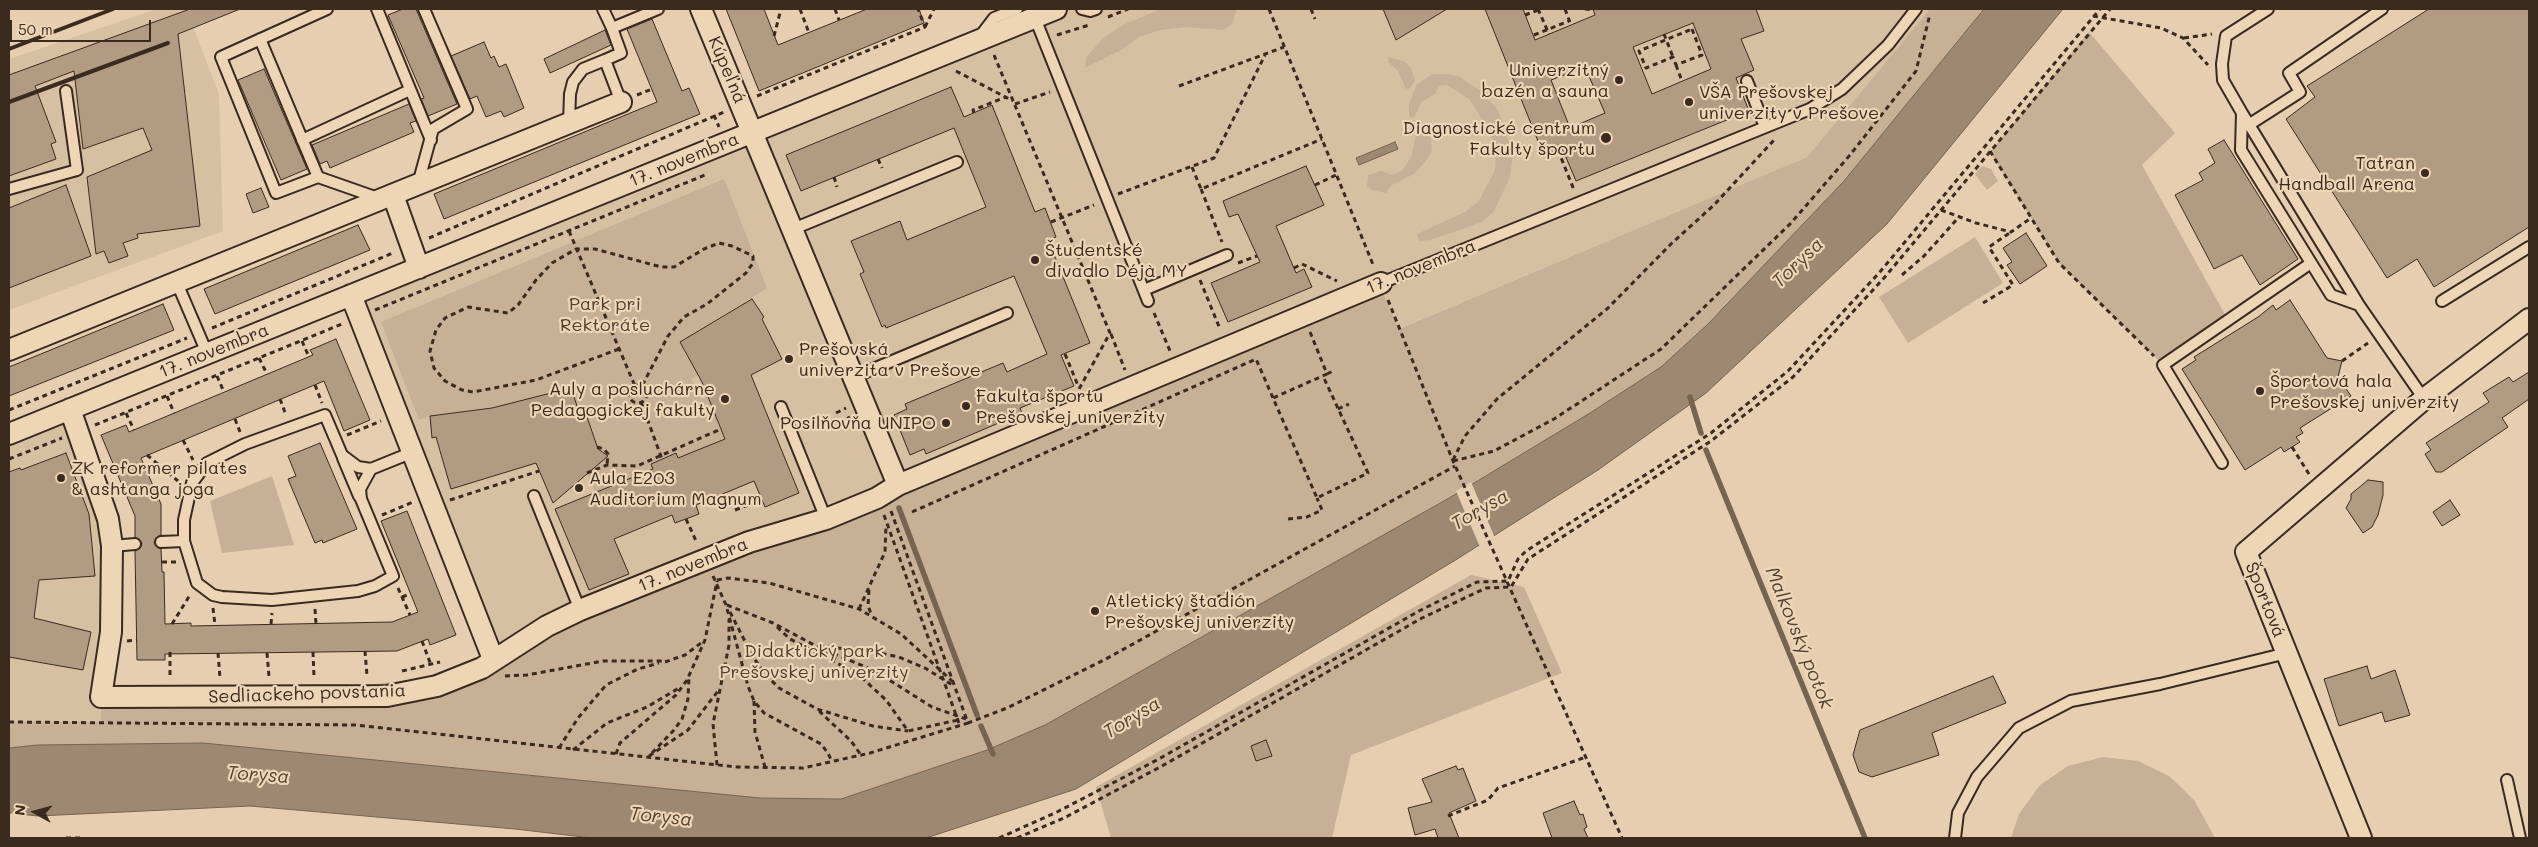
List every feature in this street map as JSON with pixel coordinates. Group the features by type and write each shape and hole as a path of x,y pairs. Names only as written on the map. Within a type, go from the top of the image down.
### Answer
{"street":[{"name":"Kúpeľná","path":"701,9 754,132"},
{"name":"17. novembra","path":"9,434 754,132 982,49 1026,13 1056,9"},
{"path":"9,350 621,102"},
{"name":"17. novembra","path":"754,132 854,377 887,492"},
{"path":"387,197 411,246 419,268"},
{"name":"17. novembra","path":"488,664 548,626 580,610 749,542 826,518 1381,283"},
{"path":"351,295 413,452 423,504 488,664"},
{"name":"Športová","path":"2361,838 2246,552 2424,399 2529,319"},
{"path":"70,409 108,519 112,546"},
{"name":"Sedliackeho povstania","path":"112,546 111,632 101,697 387,696 437,686 488,664"}],"lane":[{"path":"327,9 221,57 276,193 318,178 387,197"},
{"path":"377,9 431,140"},
{"path":"418,184 434,129 467,109 424,9"},
{"path":"612,28 658,9"},
{"path":"1082,9 1090,11 1096,9"},
{"name":"17. novembra","path":"1381,283 1810,109 1842,89 1888,45 1916,9"},
{"path":"2268,9 2226,36 2222,64 2223,80 2359,305 2424,399"},
{"path":"2250,124 2300,92 2289,74 2382,9"},
{"path":"569,123 570,94 577,74 582,69 621,53 607,12"},
{"path":"1026,13 1043,39 1148,300"},
{"path":"260,39 318,178"},
{"path":"605,60 621,102"},
{"path":"1747,81 1765,127"},
{"path":"302,140 410,90"},
{"path":"9,189 77,170 66,91"},
{"path":"2242,113 2241,150 2331,295 2359,305"},
{"path":"793,228 957,162"},
{"path":"2442,302 2529,247"},
{"path":"1144,290 1227,254"},
{"path":"2222,463 2163,364 2311,263"},
{"path":"178,283 207,353"},
{"path":"854,377 1007,314"},
{"path":"781,407 826,518"},
{"path":"325,415 335,440 393,576 375,586 358,591 272,600 222,598 213,595 197,583 184,540 184,520 190,491 198,472 207,464 245,444 325,415"},
{"path":"342,455 358,467 371,469 413,452"},
{"path":"361,499 360,489 371,469"},
{"path":"534,496 580,610"},
{"path":"161,542 184,540"},
{"path":"112,546 135,544"},
{"path":"1955,838 1958,813 1977,777 2018,728 2071,701 2160,684 2287,653"},
{"path":"2507,780 2520,838"}],"path":[{"path":"774,36 780,9"},
{"path":"800,9 809,33"},
{"path":"835,9 840,20"},
{"path":"918,9 925,28"},
{"path":"9,410 411,246 741,104 812,71 893,38 925,28 934,9"},
{"path":"1104,19 1128,9"},
{"path":"1269,9 1453,461 1622,838"},
{"path":"1311,9 1315,19"},
{"path":"1525,15 1539,9 1548,32"},
{"path":"1534,35 1548,32 1570,23 1564,9"},
{"path":"1585,9 1594,10"},
{"path":"1453,461 1494,451 1554,419 1661,349 1791,223 1850,155 1916,71 1932,9"},
{"path":"1508,581 1518,559 1526,551 1711,432 1788,371 1879,273 2100,9"},
{"path":"1511,587 1528,559 1711,441 1793,376 1884,278 2110,9"},
{"path":"2093,16 2161,28 2183,38 2223,80"},
{"path":"1043,39 1095,22"},
{"path":"1673,57 1646,68 1639,51 1692,29 1702,55 1676,66"},
{"path":"1664,34 1682,81"},
{"path":"1179,86 1247,59 1265,55 1284,47"},
{"path":"982,49 994,55 1129,377"},
{"path":"994,55 1001,52"},
{"path":"1050,222 1214,158 1265,55"},
{"path":"951,73 964,67"},
{"path":"956,71 1015,102 1063,88"},
{"path":"974,113 973,110 1007,97"},
{"path":"1453,461 1465,436 1486,410 1608,308 1725,194 1796,115"},
{"path":"1200,190 1322,139"},
{"path":"1558,150 1579,203"},
{"path":"1990,152 2059,263 2163,364"},
{"path":"878,159 882,168"},
{"path":"1192,167 1227,254"},
{"path":"9,459 217,376 713,171"},
{"path":"1315,185 1336,175"},
{"path":"834,178 837,187"},
{"path":"1940,210 2011,232"},
{"path":"1902,274 1924,256 1959,217"},
{"path":"1983,303 2013,285 1989,247 2031,218"},
{"path":"569,231 635,386"},
{"path":"619,349 536,380 473,392 445,382 434,368 430,351 436,330 445,318 460,309 474,307 508,313 518,305 536,280 552,263 576,249 595,249 661,267 674,268 704,249 719,244 732,246 753,256 753,263 746,273 707,304 684,317 668,336 642,386 646,396 641,402"},
{"path":"1241,262 1257,256"},
{"path":"1294,268 1302,264 1346,285"},
{"path":"1199,279 1224,337"},
{"path":"1148,300 1173,359"},
{"path":"1303,316 1338,408 1368,473 1317,498"},
{"path":"1076,394 1110,333"},
{"path":"2342,361 2380,335"},
{"path":"302,341 309,357"},
{"path":"1065,354 1080,389"},
{"path":"259,358 267,374"},
{"path":"912,512 1256,359 1322,510 1307,517 1288,518"},
{"path":"1273,398 1335,370"},
{"path":"217,376 224,392"},
{"path":"641,402 633,401 630,397 630,391 635,386 642,386"},
{"path":"167,396 174,413"},
{"path":"641,402 662,457"},
{"path":"1338,408 1349,404"},
{"path":"836,413 849,407"},
{"path":"126,413 134,430"},
{"path":"839,422 853,416"},
{"path":"335,440 381,421"},
{"path":"587,473 607,465 637,466 662,457 721,429"},
{"path":"183,440 198,472"},
{"path":"597,447 604,448 608,454 607,465"},
{"path":"2292,447 2318,490"},
{"path":"147,455 190,491"},
{"path":"9,722 356,725 717,765 803,768 861,755 960,726 967,721 1007,708 1104,660 1456,467"},
{"path":"370,520 539,471"},
{"path":"860,609 885,552 887,492"},
{"path":"887,492 967,721"},
{"path":"735,510 762,500"},
{"path":"686,519 705,559"},
{"path":"886,521 960,726"},
{"path":"393,576 410,615"},
{"path":"717,580 728,578 769,583 860,609 901,634 939,668 954,685"},
{"path":"717,580 729,614 748,686 754,700 764,713 820,744 832,762"},
{"path":"616,754 620,744 676,695 689,675 705,640 717,580"},
{"path":"999,838 1057,812 1157,760 1419,611 1477,582 1508,581"},
{"path":"172,624 197,583"},
{"path":"869,587 868,606 872,617"},
{"path":"1018,838 1064,818 1162,766 1422,618 1486,588 1511,587"},
{"path":"402,597 410,594"},
{"path":"726,605 773,623 816,646 875,671 932,707 967,721"},
{"path":"726,605 753,657 767,676 779,688 817,709 873,726 908,731 957,718"},
{"path":"717,765 713,724 729,644 729,614"},
{"path":"773,623 790,638 846,666"},
{"path":"559,748 578,718 606,685 638,669 684,655 705,640"},
{"path":"422,641 431,665"},
{"path":"816,646 875,652 899,657 954,685"},
{"path":"816,646 858,674 886,700 908,731"},
{"path":"365,651 367,676"},
{"path":"170,652 170,680"},
{"path":"312,652 314,677"},
{"path":"267,653 269,678"},
{"path":"218,654 220,679"},
{"path":"488,664 492,674 513,677 603,661 666,662"},
{"path":"396,673 442,662"},
{"path":"647,757 682,720 688,699 689,675"},
{"path":"358,676 375,676"},
{"path":"305,677 323,677"},
{"path":"259,678 278,678"},
{"path":"212,679 230,679"},
{"path":"160,681 178,680"},
{"path":"573,750 607,723 647,708 682,687"},
{"path":"647,757 688,730 719,688"},
{"path":"754,700 754,732 765,767"},
{"path":"817,709 845,735 861,755"},
{"path":"1448,816 1488,800 1498,788 1586,757"},
{"path":"66,838 80,838"}],"shaded area":[{"path":"157,9 186,9 219,94 223,231 9,310 9,59"},
{"name":"Prešovská univerzita v Prešove","path":"1049,9 1930,9 1807,157 1398,329 1383,290 497,662 344,300"},
{"path":"70,409 108,519 101,722 9,722 9,432"}],"green space":[{"path":"1161,9 1237,9 1232,24 1223,30 1187,27 1160,30 1139,37 1121,50 1085,68 1086,58 1103,38 1125,24"},
{"name":"Didaktický park Prešovskej univerzity","path":"1930,9 1984,9 1844,181 1708,324 1661,367 1590,413 1451,497 1045,725 987,750 842,799 760,798 203,743 9,748 9,722 101,722 101,697 218,702 436,677 497,662 521,639 899,481 1382,290 1399,329 1807,157"},
{"path":"2089,32 2175,133 2142,165 2228,320 2163,365 2059,263 1990,152"},
{"path":"1389,57 1405,62 1411,68 1415,80 1410,88 1406,89 1398,71 1388,62"},
{"path":"1432,74 1449,74 1460,77 1481,91 1498,110 1513,154 1510,177 1494,211 1482,222 1431,240 1419,241 1417,234 1465,212 1479,201 1495,170 1496,154 1492,139 1476,109 1469,99 1447,85 1439,86 1435,94 1421,102 1415,116 1412,118 1409,116 1409,104 1417,84"},
{"path":"1417,131 1429,134 1431,138 1432,151 1425,162 1414,174 1392,185 1386,193 1371,190 1367,186 1368,175 1381,171 1392,175 1402,171 1411,157"},
{"path":"1982,166 1991,169 1998,181 1987,190 1975,174"},
{"name":"Park pri Rektoráte","path":"724,179 767,288 681,342 691,362 703,373 691,379 701,399 708,396 725,439 678,458 675,453 651,463 653,469 604,488 606,494 597,497 584,466 598,452 587,414 580,415 571,388 507,405 430,416 419,420 381,322"},
{"path":"1975,237 2003,283 1908,343 1879,297"},
{"path":"272,476 294,545 222,553 210,501"},
{"path":"1471,575 1524,587 1562,673 1351,755 1332,838 1111,838 1096,787"},
{"path":"2103,757 2138,761 2169,776 2194,800 2215,838 2011,838 2019,814 2040,785 2068,766"}],"water":[{"name":"Torysa","path":"1984,9 2063,9 1887,224 1706,393 1598,470 1454,561 1076,789 926,838 592,838 515,829 250,806 38,816 9,813 9,748 37,745 203,743 760,798 841,799 987,750 1045,725 1451,497 1590,413 1661,367 1708,324 1844,181"},
{"path":"1395,142 1398,149 1359,165 1356,158"}],"pier":[{"path":"1471,482 1495,538 1480,547 1456,491"}],"building":[{"path":"190,9 240,9 178,34 200,226 137,234 138,238 123,243 128,256 109,263 104,251 96,254 87,177 152,150 143,128 83,149 74,71 35,86 56,142 51,144 56,159 9,176 9,75"},
{"path":"403,9 416,9 457,104 428,116 421,99 424,98 388,15"},
{"path":"726,9 764,9 778,45 867,9 919,9 924,23 759,91"},
{"path":"1383,9 1447,9 1396,40"},
{"name":"VŠA Prešovskej univerzity v Prešove","path":"1485,9 1523,9 1535,40 1595,15 1593,9 1756,9 1764,31 1741,39 1754,70 1736,78 1749,111 1576,181 1562,148 1544,156","holes":["1693,23 1711,69 1652,94 1633,47","1585,67 1605,113 1570,128 1551,80"]},
{"name":"Tatran Handball Arena","path":"2429,9 2529,9 2529,227 2434,287 2417,259 2387,278 2286,119 2315,97 2307,86"},
{"path":"652,19 682,91 689,88 700,114 444,219 434,194 657,102 627,29"},
{"path":"605,30 611,45 550,73 544,59"},
{"path":"484,42 491,58 494,56 499,67 506,64 524,108 504,117 501,111 486,117 477,96 470,99 451,56"},
{"path":"264,69 307,169 281,180 238,80"},
{"path":"951,87 964,117 992,105 1035,212 1045,208 1056,237 1048,240 1090,343 1061,355 1074,386 1020,408 1022,413 926,454 924,449 910,455 894,415 907,409 905,404 1003,363 1007,372 1047,354 1014,276 886,328 885,325 882,327 860,274 864,272 851,241 900,221 907,240 986,207 954,128 801,191 786,155"},
{"path":"409,104 416,121 410,123 414,132 330,168 327,161 320,164 312,145"},
{"path":"2224,140 2298,259 2260,285 2242,255 2214,269 2175,195 2203,180 2199,173 2215,163 2208,149"},
{"path":"1306,166 1324,205 1276,226 1296,273 1304,269 1312,287 1228,322 1211,283 1260,262 1238,214 1229,217 1223,201"},
{"path":"66,185 91,256 9,288 9,208"},
{"path":"261,188 269,207 253,213 246,194"},
{"path":"358,225 370,250 215,314 204,289"},
{"path":"2026,233 2047,266 2020,284 2007,265 2012,262 2003,248"},
{"path":"752,299 764,317 762,319 782,359 751,375 799,493 765,507 754,481 696,505 699,514 675,523 672,515 614,539 629,574 589,590 555,509 653,469 651,464 676,453 678,458 725,439 702,382 680,342"},
{"path":"2290,300 2327,358 2342,361 2338,377 2351,396 2300,428 2303,433 2296,437 2300,442 2284,452 2281,447 2245,470 2182,369 2196,360 2194,357 2258,317 2273,305 2276,310"},
{"path":"163,304 174,330 9,396 9,367"},
{"path":"336,339 370,420 344,431 324,381 141,458 161,504 161,535 154,542 161,549 162,572 164,572 165,624 191,623 191,626 392,622 418,612 381,521 407,511 456,635 430,645 428,639 397,651 165,654 165,660 137,660 135,551 141,547 142,543 135,537 135,516 101,435 126,425 129,432 313,355 310,350"},
{"path":"2529,372 2529,399 2502,418 2508,427 2442,472 2436,472 2425,454 2431,450 2426,443 2489,402 2483,393 2509,377 2513,382"},
{"path":"571,388 580,415 586,414 598,449 608,456 553,503 536,463 451,489 436,437 432,438 430,416 492,408"},
{"path":"320,443 357,529 323,543 322,540 315,543 288,479 296,476 288,456"},
{"path":"66,453 89,514 95,576 39,580 34,618 91,632 83,670 9,657 9,472 20,468 21,470"},
{"path":"2368,480 2383,482 2383,495 2378,515 2372,527 2363,533 2346,508 2351,499 2351,494"},
{"path":"2450,500 2460,515 2442,526 2433,512"},
{"path":"2367,666 2371,679 2395,670 2410,715 2385,722 2382,712 2339,726 2324,679"},
{"path":"1993,676 2006,703 1932,733 1939,755 1872,777 1859,772 1853,755 1860,730"},
{"path":"1266,740 1272,756 1256,761 1251,746"},
{"path":"1456,766 1458,770 1463,768 1476,801 1449,813 1459,838 1438,838 1435,829 1415,835 1408,808 1432,802 1422,779"},
{"path":"1574,801 1580,815 1583,814 1587,827 1584,829 1588,838 1552,838 1543,813"}],"waterway":[{"name":"Malkovský potok","path":"1690,397 1701,433"},
{"name":"Malkovský potok","path":"1706,450 1865,838"},
{"path":"899,508 977,715"},
{"path":"981,726 993,754"}],"railway":[{"path":"9,49 113,9"},
{"path":"9,102 168,43"}],"place":[{"name":"Univerzitný bazén a sauna","path":"1619,80"},
{"name":"VŠA Prešovskej univerzity v Prešove","path":"1689,102"},
{"name":"Diagnostické centrum Fakulty športu","path":"1606,138"},
{"name":"Tatran Handball Arena","path":"2425,173"},
{"name":"Študentské divadlo Déjà MY","path":"1035,260"},
{"name":"Prešovská univerzita v Prešove","path":"789,359"},
{"name":"Športová hala Prešovskej univerzity","path":"2260,391"},
{"name":"Auly a posluchárne Pedagogickej fakulty","path":"725,399"},
{"name":"Fakulta športu Prešovskej univerzity","path":"966,406"},
{"name":"Posilňovňa UNIPO","path":"946,423"},
{"name":"ZK reformer pilates & ashtanga joga","path":"61,478"},
{"name":"Aula E203 Auditorium Magnum","path":"579,488"},
{"name":"Atletický štadión Prešovskej univerzity","path":"1095,611"}]}
